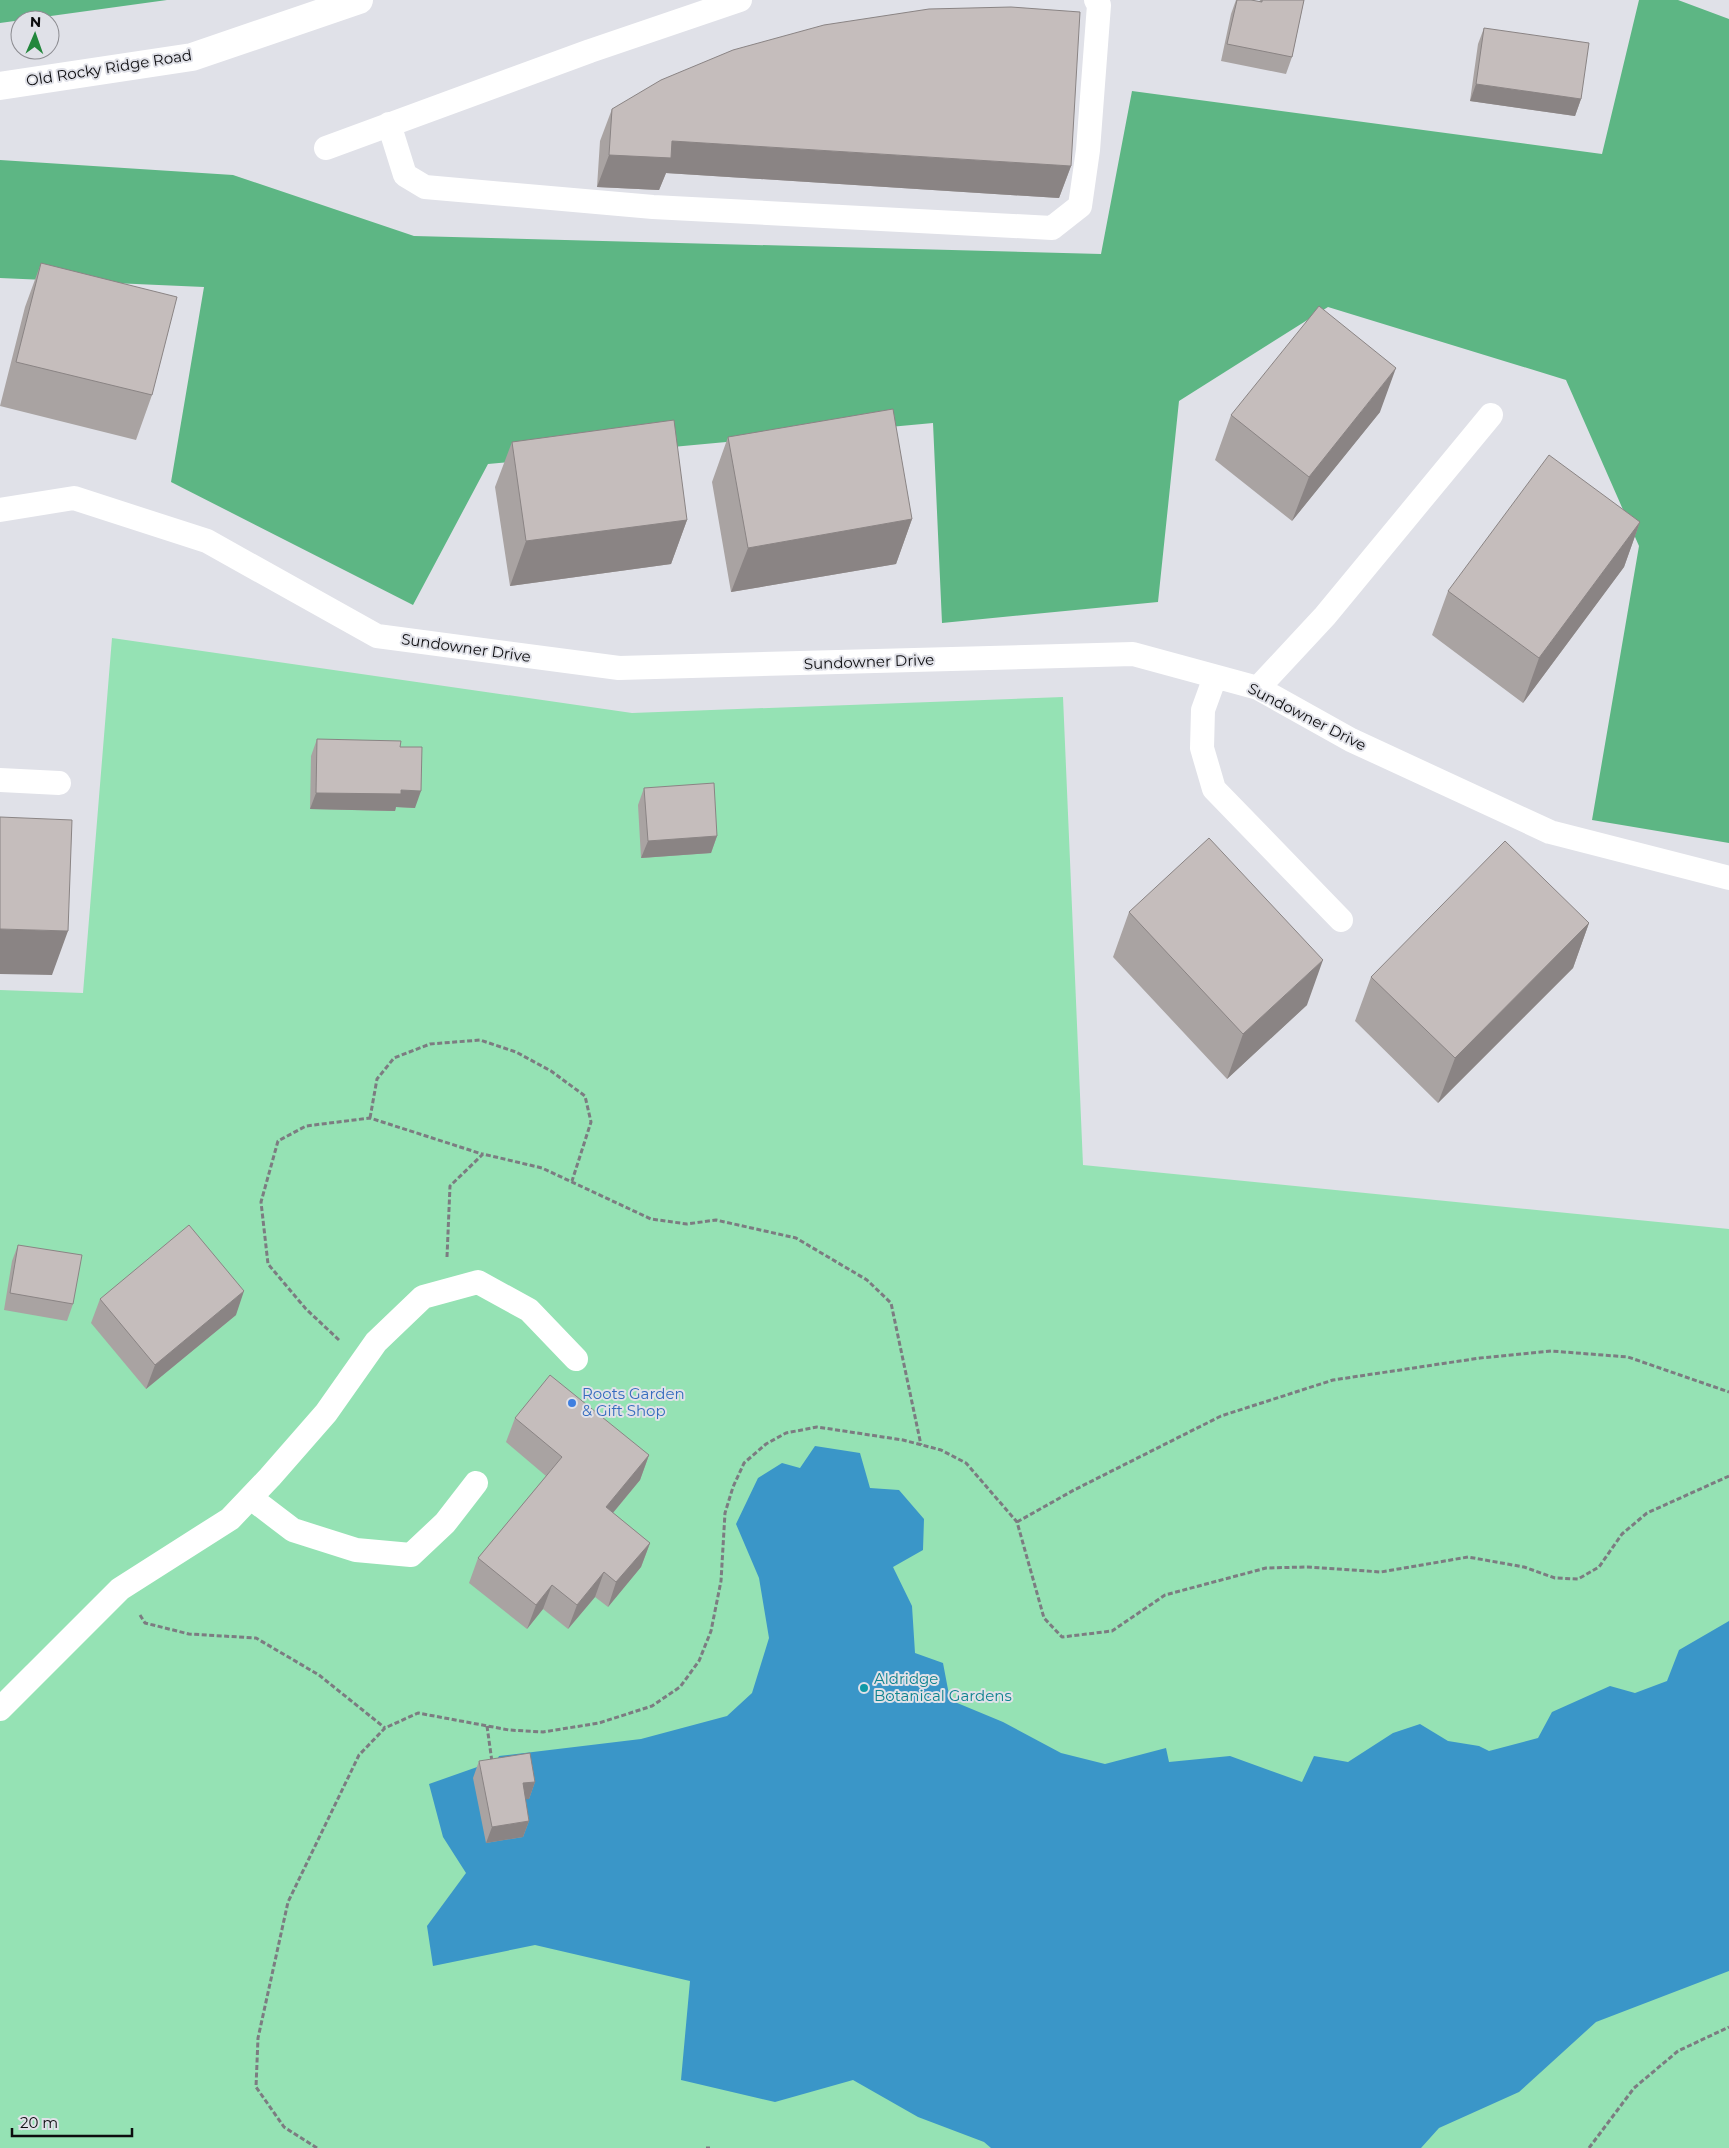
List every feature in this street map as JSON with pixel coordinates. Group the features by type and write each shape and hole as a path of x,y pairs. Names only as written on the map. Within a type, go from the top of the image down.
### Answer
{"street":[{"name":"Old Rocky Ridge Road","path":"0,86 192,57 359,0"}],"lane":[{"path":"326,148 590,51 740,0"},
{"path":"389,124 405,175 425,187 653,207 1052,228 1080,206 1088,150 1099,5 1096,0"},
{"path":"1258,688 1325,616 1491,415"},
{"name":"Sundowner Drive","path":"0,510 74,498 207,541 377,636 619,668 1133,654 1258,688 1351,740 1550,832 1729,878"},
{"path":"1215,677 1203,710 1202,748 1214,789 1341,920"},
{"path":"0,780 59,783"},
{"path":"0,1709 120,1589 230,1519 326,1413 376,1342 422,1297 478,1282 529,1310 576,1359"},
{"path":"251,1498 293,1530 356,1550 411,1555 445,1523 476,1483"}],"path":[{"path":"370,1118 377,1079 394,1058 430,1044 480,1040 516,1052 551,1070 585,1096 590,1122 572,1181"},
{"path":"363,1361 306,1309 268,1264 261,1202 278,1141 306,1126 370,1118 483,1154 542,1168 651,1219 687,1224 716,1220 796,1238 867,1280 891,1302 921,1445"},
{"path":"445,1291 450,1186 483,1154"},
{"path":"1017,1522 1074,1490 1221,1416 1333,1380 1480,1358 1551,1351 1628,1358 1729,1392"},
{"path":"317,2148 284,2127 256,2087 258,2038 288,1902 359,1755 385,1728 418,1713 509,1730 543,1732 599,1723 652,1706 680,1687 698,1661 711,1630 721,1581 725,1513 733,1487 744,1463 766,1444 786,1433 817,1427 860,1432 941,1450 966,1463 1017,1522 1044,1618 1062,1637 1112,1631 1165,1595 1266,1568 1306,1567 1382,1572 1468,1557 1524,1567 1555,1578 1578,1579 1599,1567 1622,1534 1647,1513 1729,1476"},
{"path":"120,1589 145,1623 189,1634 256,1638 319,1675 385,1728"},
{"path":"486,1726 493,1768"},
{"path":"1589,2148 1634,2088 1678,2051 1729,2027"}],"green space":[{"path":"0,0 167,0 60,15 60,10 10,10 10,22 0,23"},
{"path":"1639,0 1678,0 1729,19 1729,843 1592,820 1639,546 1566,380 1328,307 1179,401 1158,602 942,623 933,423 488,464 413,605 171,482 204,287 0,278 0,160 233,175 414,236 1101,254 1132,91 1602,154"},
{"name":"Aldridge Botanical Gardens","path":"112,638 632,713 1063,697 1083,1165 1729,1229 1729,2148 0,2148 0,990 83,993"}],"water":[{"path":"815,1446 860,1453 870,1488 899,1490 924,1519 923,1550 893,1567 912,1606 915,1653 943,1663 950,1700 1003,1722 1061,1753 1105,1764 1166,1748 1169,1762 1230,1756 1302,1782 1314,1756 1348,1762 1393,1733 1420,1724 1448,1741 1479,1746 1489,1751 1538,1738 1552,1712 1610,1686 1635,1693 1667,1681 1679,1650 1729,1621 1729,1971 1596,2022 1519,2092 1439,2128 1421,2148 991,2148 984,2142 918,2117 853,2080 775,2102 681,2080 690,1981 535,1945 433,1966 427,1926 466,1873 443,1837 429,1784 497,1760 499,1756 641,1739 727,1716 752,1693 769,1638 759,1578 736,1524 758,1478 782,1463 800,1468"}],"building":[{"path":"1237,0 1262,2 1262,0 1304,0 1292,57 1227,44"},
{"path":"1011,7 1080,12 1071,166 672,141 671,158 609,155 612,109 661,80 733,50 824,25 929,9"},
{"path":"1484,28 1589,43 1581,99 1476,84"},
{"path":"41,263 177,297 152,395 16,362"},
{"path":"1319,306 1396,368 1309,477 1231,415"},
{"path":"893,409 912,519 748,548 728,437"},
{"path":"674,420 687,520 526,541 512,442"},
{"path":"1549,455 1640,522 1539,658 1448,591"},
{"path":"317,739 401,741 400,747 422,747 421,791 401,790 401,794 316,793"},
{"path":"714,783 717,836 648,841 644,788"},
{"path":"0,817 72,820 68,931 0,929"},
{"path":"1209,838 1323,960 1243,1034 1129,912"},
{"path":"1505,841 1589,923 1455,1058 1371,977"},
{"path":"189,1225 244,1291 155,1365 100,1299"},
{"path":"18,1245 82,1255 73,1304 10,1293"},
{"path":"550,1375 649,1455 606,1507 650,1543 616,1582 604,1572 577,1605 552,1585 536,1605 478,1558 562,1457 515,1418"},
{"path":"530,1753 535,1782 523,1783 529,1821 492,1827 479,1761"}],"place":[{"name":"Roots Garden & Gift Shop","path":"572,1403"},
{"name":"Aldridge Botanical Gardens","path":"864,1688"}]}
